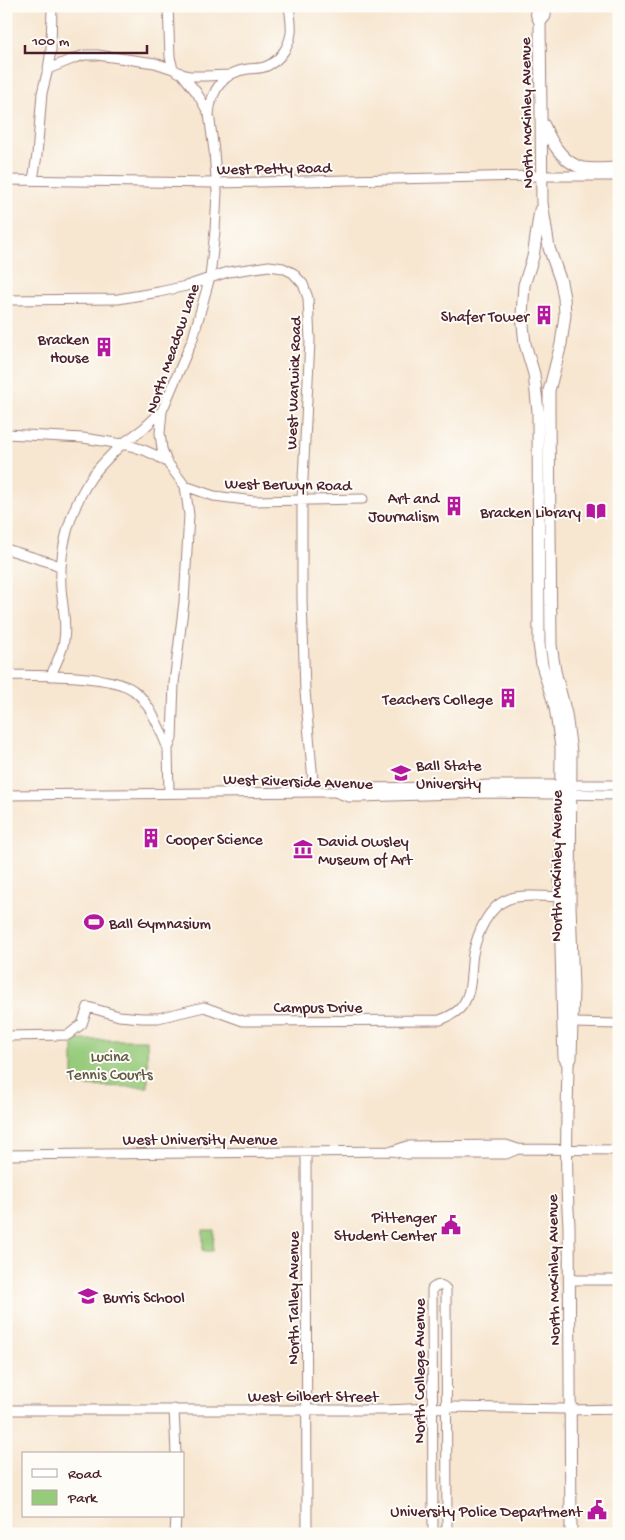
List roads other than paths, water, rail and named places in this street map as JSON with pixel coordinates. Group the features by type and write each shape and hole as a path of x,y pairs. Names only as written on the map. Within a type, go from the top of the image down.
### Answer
{"main road":[{"name":"North McKinley Avenue","path":"536,6 540,22 542,203 549,248 561,282 564,298 564,329 549,391 551,645 569,734 565,787 565,896 573,1023 571,1058 568,1064 567,1148 571,1534"},
{"name":"North McKinley Avenue","path":"540,22 545,16 545,6"},
{"path":"542,120 556,149 573,163 588,168 619,168"},
{"name":"North McKinley Avenue","path":"542,203 538,216 533,257 524,285 522,324 525,344 534,374 538,412 539,644 542,665 559,726 565,787"},
{"path":"565,896 564,1057 568,1064"}],"street":[{"path":"33,180 38,155 42,93 48,69 52,30 52,6"},
{"path":"168,6 170,57 173,69"},
{"path":"182,74 205,76 229,74 266,66 276,61 282,54 291,35 289,6"},
{"path":"48,69 86,55 155,63 182,74 197,93 208,114"},
{"path":"208,114 212,96 218,85 229,74"},
{"name":"North Meadow Lane","path":"185,486 166,462 161,441 162,411 192,338 210,277 215,231 216,183 214,152 208,114"},
{"name":"West Petty Road","path":"6,180 216,183 619,176"},
{"name":"West Warwick Road","path":"6,300 118,299 186,286 210,277 241,270 275,266 293,273 304,284 308,298 310,341 302,499 305,691 314,792"},
{"path":"51,676 64,640 60,586 61,567 67,530 79,497 98,469 122,444 143,429 162,411"},
{"path":"6,434 83,438 122,444 143,449 166,462"},
{"path":"169,793 168,749 172,738 174,683 187,566 189,515 185,486"},
{"name":"West Berwyn Road","path":"185,486 202,493 254,501 363,498"},
{"path":"6,549 61,567"},
{"path":"6,674 105,680 122,685 132,690 146,702 168,749"},
{"name":"West Riverside Avenue","path":"6,794 335,792 349,788 490,785 565,787"},
{"path":"565,787 619,785"},
{"path":"565,787 619,795"},
{"name":"Campus Drive","path":"6,1036 68,1035 82,1024 88,1007 119,1016 142,1018 158,1018 204,1007 243,1021 440,1020 452,1015 462,1006 468,996 473,954 478,934 488,916 501,903 512,898 565,896"},
{"path":"573,1023 619,1024"},
{"name":"West University Avenue","path":"6,1155 393,1151 407,1146 506,1145 518,1149 619,1150"},
{"name":"North Talley Avenue","path":"306,1152 307,1534"},
{"path":"569,1280 619,1280"},
{"name":"North College Avenue","path":"437,1534 433,1530 432,1289 439,1285 444,1286 446,1289 447,1528 443,1534"},
{"name":"West Gilbert Street","path":"6,1410 308,1410 519,1407 619,1410"},
{"path":"174,1409 176,1452"},
{"path":"176,1518 176,1534"}],"place":[{"name":"Shafer Tower","path":"544,315"},
{"name":"Bracken House","path":"104,347"},
{"name":"Art and Journalism","path":"454,506"},
{"name":"Bracken Library","path":"596,511"},
{"name":"Teachers College","path":"508,698"},
{"name":"Ball State University","path":"401,773"},
{"name":"Cooper Science","path":"151,838"},
{"name":"David Owsley Museum of Art","path":"303,849"},
{"name":"Ball Gymnasium","path":"94,922"},
{"name":"Pittenger Student Center","path":"451,1225"},
{"name":"Burris School","path":"88,1296"},
{"name":"University Police Department","path":"597,1510"}],"park label":[{"name":"Lucina Tennis Courts","path":"110,1064"}]}
